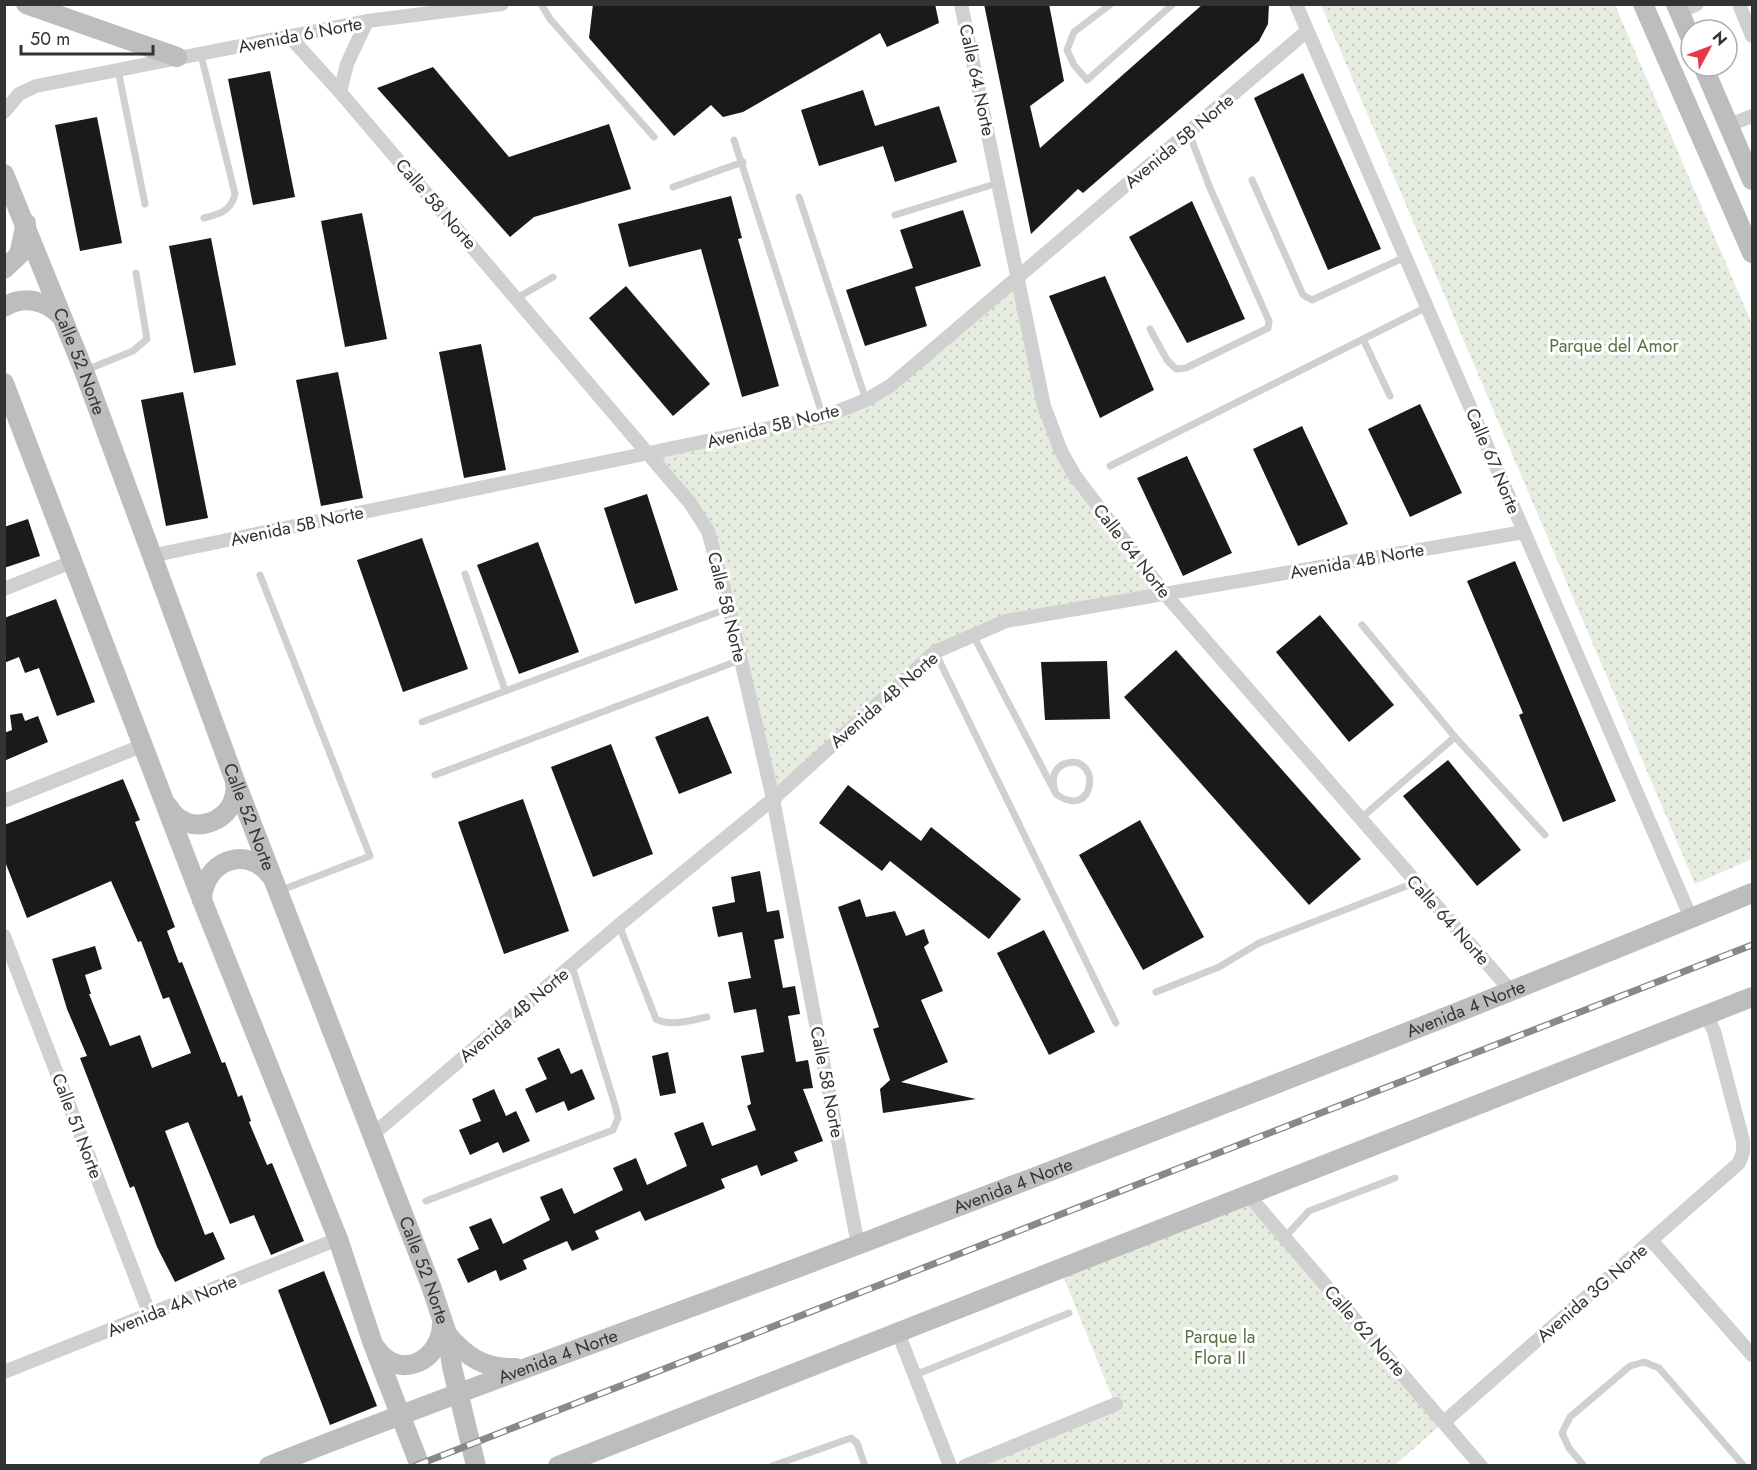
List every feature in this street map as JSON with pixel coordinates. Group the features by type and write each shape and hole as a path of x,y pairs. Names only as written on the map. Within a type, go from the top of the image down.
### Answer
{"main road":[{"path":"26,4 177,57"},
{"path":"1643,4 1752,253"},
{"path":"1708,78 1752,180"},
{"name":"Calle 52 Norte","path":"4,174 26,223 84,371 150,556 234,778 431,1286 444,1328 476,1466"},
{"path":"4,269 19,255 26,223"},
{"path":"4,308 21,301 36,301 50,306 61,316"},
{"path":"4,383 202,900 338,1239 373,1344 402,1413 420,1466"},
{"path":"165,801 178,818 188,823 211,824 221,818 234,800 234,778"},
{"path":"202,900 209,874 224,862 242,859 260,865 275,885"},
{"name":"Avenida 4 Norte","path":"269,1466 402,1413 858,1245 1511,991 1752,893"},
{"path":"558,1466 897,1330 1248,1197 1426,1123 1752,997"},
{"path":"373,1344 388,1360 411,1365 422,1361 438,1346 444,1328 472,1358 486,1365 518,1368 533,1364"}],"street":[{"name":"Avenida 6 Norte","path":"4,112 20,93 36,86 367,21 502,4"},
{"name":"Calle 64 Norte","path":"961,4 1044,406 1075,476 1165,594 1414,883 1511,991"},
{"name":"Calle 67 Norte","path":"1296,4 1691,918"},
{"path":"1739,4 1752,36"},
{"path":"340,92 347,64 367,21"},
{"name":"Avenida 5B Norte","path":"150,556 823,417 866,400 890,386 1307,31"},
{"name":"Calle 58 Norte","path":"290,37 517,298 690,503 708,531 729,608 773,800 858,1245"},
{"path":"1729,125 1752,116"},
{"name":"Avenida 4B Norte","path":"371,1136 619,925 773,800 935,652 1006,621 1524,532"},
{"path":"4,589 74,561"},
{"path":"4,801 144,746"},
{"name":"Calle 51 Norte","path":"4,936 150,1315"},
{"name":"Avenida 3G Norte","path":"1444,1422 1739,1163 1743,1152 1743,1141 1714,1031 1706,1015"},
{"name":"Calle 62 Norte","path":"1248,1197 1481,1466"},
{"name":"Avenida 4A Norte","path":"4,1372 338,1239"},
{"path":"1652,1241 1752,1355"},
{"path":"897,1330 950,1466"},
{"path":"965,1466 1116,1404"}],"lane":[{"path":"542,4 550,19 654,137"},
{"path":"1111,4 1074,32 1067,50 1074,65 1087,80 1173,4"},
{"path":"201,55 235,194 232,204 223,213 204,218"},
{"path":"118,70 145,204"},
{"path":"1150,328 1167,360 1176,369 1186,368 1268,328 1269,321 1210,188 1189,133"},
{"path":"735,140 823,417"},
{"path":"672,187 743,162"},
{"path":"1252,180 1303,295 1312,300 1405,257"},
{"path":"895,215 998,183"},
{"path":"799,196 866,400"},
{"path":"84,371 134,351 147,339 136,273"},
{"path":"517,298 553,277"},
{"path":"1110,466 1427,308"},
{"path":"1364,341 1390,396"},
{"path":"465,574 505,690"},
{"path":"260,575 370,856 275,885"},
{"path":"422,722 729,608"},
{"path":"1362,625 1455,737 1545,835"},
{"path":"973,635 1056,794 1065,800 1075,801 1084,797 1090,789 1091,779 1087,770 1079,764 1068,763 1059,766 1052,785 1056,794"},
{"path":"935,652 1116,1023"},
{"path":"435,775 740,660"},
{"path":"1361,819 1455,737"},
{"path":"1156,992 1219,967 1259,943 1414,883"},
{"path":"619,925 656,1019 664,1023 675,1023 707,1017"},
{"path":"426,1201 613,1130 618,1118 615,1105 572,966"},
{"path":"1284,1238 1309,1211 1395,1178"},
{"path":"915,1375 1069,1314"},
{"path":"1584,1466 1569,1448 1562,1433 1570,1417 1630,1366 1644,1362 1659,1368 1744,1466"},
{"path":"772,1466 851,1438 857,1443 865,1466"}],"green space":[{"name":"Parque del Amor","path":"1321,5 1615,5 1752,324 1752,859 1695,884"},
{"path":"1017,276 1062,451 1165,594 1006,621 935,652 773,799 708,531 648,454 866,400"},
{"name":"Parque la Flora II","path":"1249,1196 1444,1422 1395,1465 965,1466 1115,1404 1060,1268"}],"building":[{"path":"593,4 935,4 939,23 887,47 880,33 743,112 723,117 711,105 674,136 589,38"},
{"path":"984,4 1049,4 1064,81 1030,106 1040,148 1203,4 1269,4 1268,24 1259,41 1083,193 1078,189 1031,234"},
{"path":"433,67 509,157 609,124 631,189 534,217 510,237 377,88"},
{"path":"270,71 295,197 253,205 228,79"},
{"path":"1303,73 1381,249 1328,270 1254,98"},
{"path":"863,90 875,126 939,106 957,162 895,182 883,146 819,166 801,110"},
{"path":"97,117 122,243 80,251 55,125"},
{"path":"731,196 742,238 738,239 779,386 742,397 701,249 629,267 618,224"},
{"path":"1192,201 1245,319 1187,343 1129,237"},
{"path":"963,210 981,266 915,287 927,326 865,346 846,290 913,268 900,230"},
{"path":"362,213 387,339 345,347 321,221"},
{"path":"211,238 236,365 194,373 169,246"},
{"path":"1105,276 1154,390 1100,418 1049,296"},
{"path":"626,286 710,384 673,416 589,318"},
{"path":"481,344 506,470 464,478 439,352"},
{"path":"338,372 363,498 321,506 296,380"},
{"path":"183,392 208,518 166,526 141,400"},
{"path":"1420,404 1462,493 1410,517 1368,429"},
{"path":"1302,426 1348,524 1298,546 1253,449"},
{"path":"1187,456 1232,553 1183,576 1137,478"},
{"path":"647,494 678,590 635,604 604,508"},
{"path":"28,519 40,556 4,568 4,527"},
{"path":"422,538 468,669 403,692 357,560"},
{"path":"538,542 579,652 519,674 477,565"},
{"path":"1515,561 1616,801 1563,822 1519,715 1523,713 1467,581"},
{"path":"56,599 95,702 57,716 39,668 25,673 19,657 4,663 4,618"},
{"path":"1320,615 1394,705 1349,742 1276,652"},
{"path":"1176,650 1361,859 1309,905 1124,697"},
{"path":"1107,661 1110,719 1045,720 1041,662"},
{"path":"22,713 25,721 38,716 48,742 4,761 4,733 12,730 10,715"},
{"path":"708,716 732,773 679,794 655,737"},
{"path":"611,744 653,854 593,877 551,767"},
{"path":"1448,760 1521,850 1477,886 1403,796"},
{"path":"123,779 140,820 135,822 175,927 167,931 179,963 182,962 238,1097 242,1095 251,1121 249,1122 267,1165 272,1163 304,1241 271,1255 254,1215 230,1224 188,1122 165,1131 205,1235 213,1232 225,1259 175,1282 157,1247 134,1186 130,1188 80,1058 87,1056 67,1009 52,959 95,946 102,969 85,975 91,994 89,994 110,1046 140,1035 152,1068 191,1053 169,997 163,999 141,941 138,942 111,881 27,918 4,859 4,825"},
{"path":"848,785 921,841 931,827 1021,899 989,939 890,861 882,871 819,823"},
{"path":"523,799 569,931 504,954 458,822"},
{"path":"1140,820 1204,937 1143,970 1079,855"},
{"path":"760,871 767,912 779,910 784,938 774,940 783,988 795,986 800,1014 788,1016 796,1062 808,1060 813,1088 803,1089 823,1141 794,1152 798,1161 761,1176 757,1165 721,1179 725,1188 645,1221 640,1211 595,1231 599,1239 572,1251 567,1241 523,1260 527,1269 500,1281 496,1270 468,1283 457,1259 479,1249 469,1227 491,1218 503,1244 550,1220 540,1197 562,1188 574,1214 623,1190 613,1168 636,1158 647,1185 687,1166 674,1133 703,1122 712,1146 756,1130 747,1106 751,1104 741,1056 764,1052 756,1009 734,1013 728,982 751,978 742,932 718,937 712,907 735,902 731,877"},
{"path":"860,899 866,917 895,911 906,936 924,929 929,943 924,947 943,991 921,1000 948,1062 901,1082 976,1099 883,1113 880,1089 890,1080 873,1029 879,1027 838,907"},
{"path":"1044,930 1095,1032 1049,1055 997,953"},
{"path":"559,1048 571,1074 582,1069 595,1099 568,1111 564,1101 536,1113 525,1089 547,1079 537,1058"},
{"path":"668,1052 676,1093 660,1096 652,1056"},
{"path":"494,1089 506,1116 516,1111 530,1141 503,1153 498,1142 470,1155 459,1130 481,1121 472,1099"},
{"path":"324,1271 377,1406 330,1425 278,1290"}],"railway":[{"path":"415,1466 1752,945"}]}
